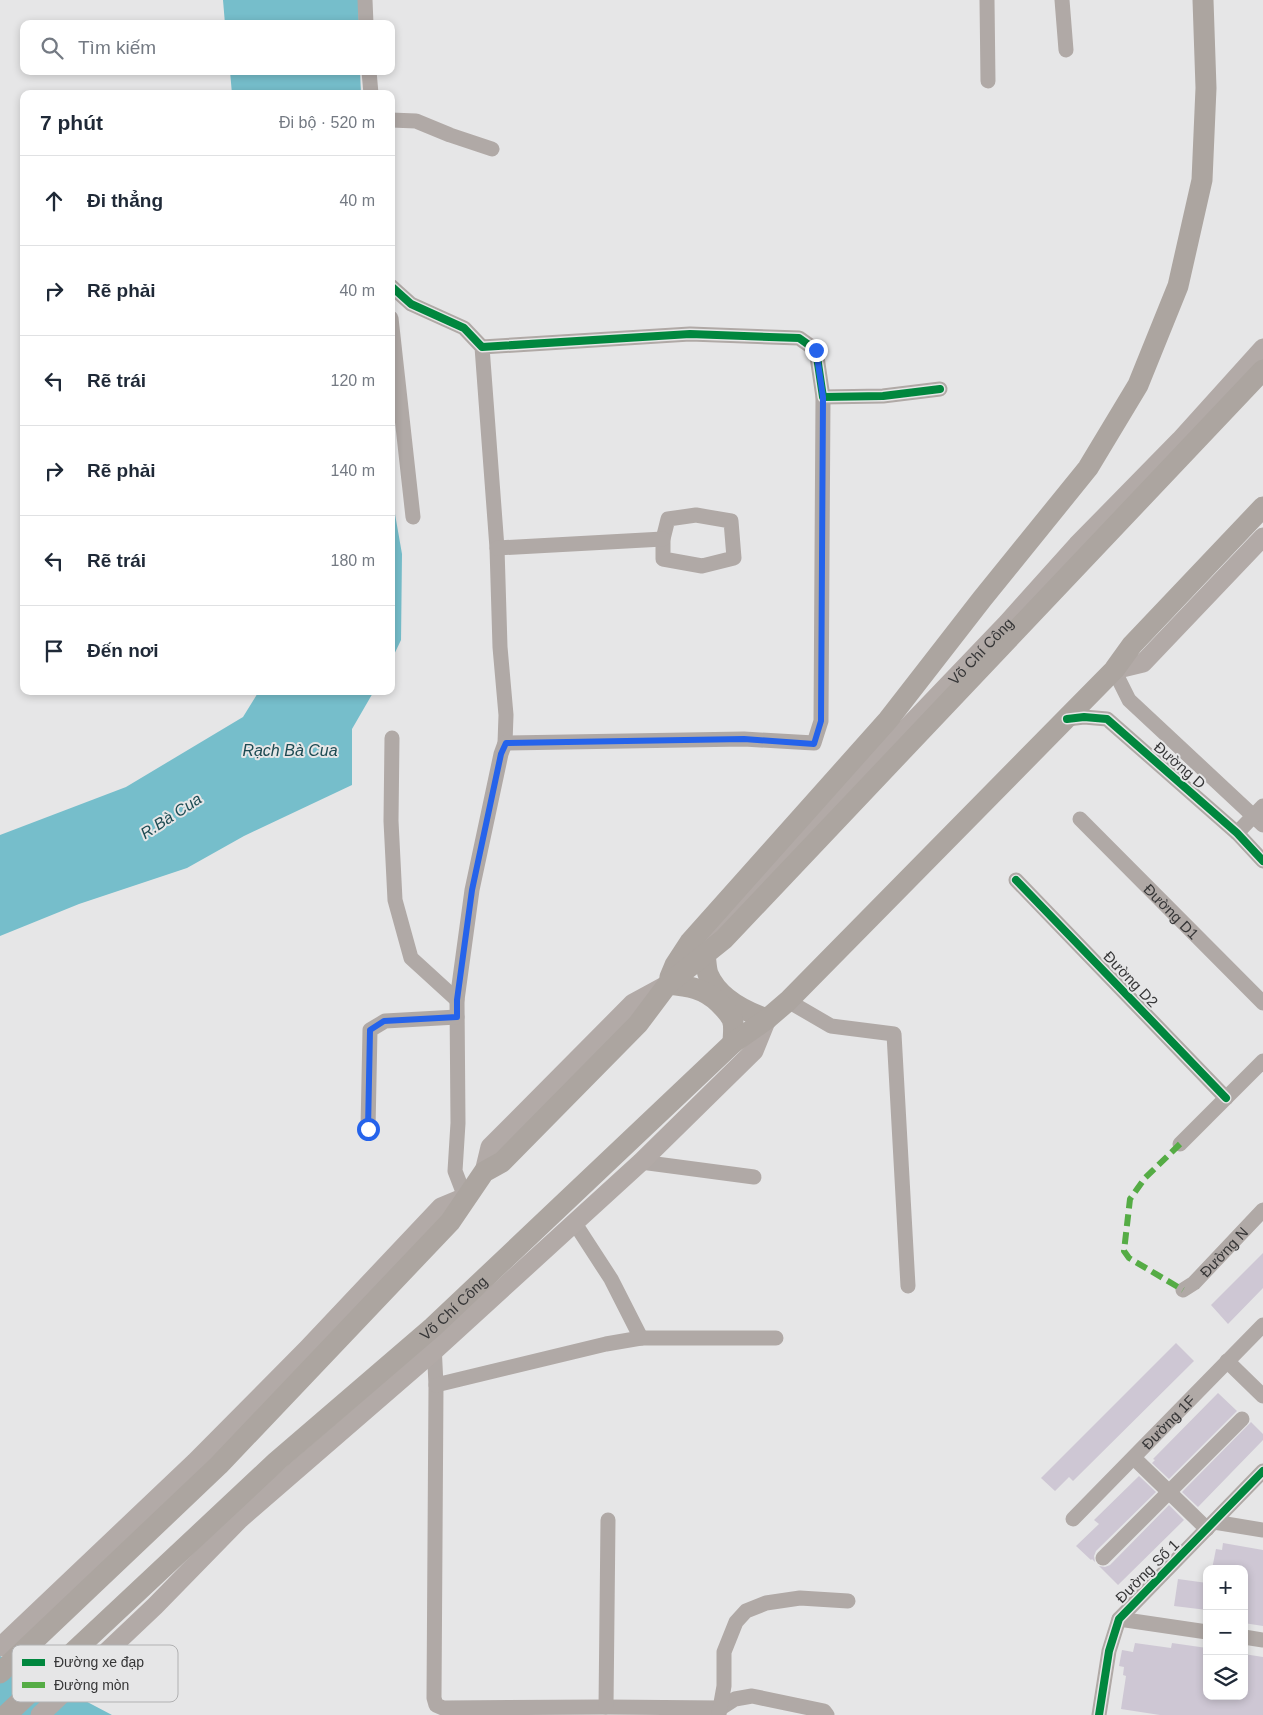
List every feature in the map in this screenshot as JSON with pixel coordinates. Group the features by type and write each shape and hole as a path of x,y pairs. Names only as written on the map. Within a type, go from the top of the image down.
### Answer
{"highway":[{"path":"733,1043 732,1020 726,1010 714,999 702,990 668,984 675,965 690,942 888,720 988,591 1088,468 1138,385 1178,286 1202,180 1206,88 1203,0"},
{"name":"Võ Chí Công","path":"25,1645 89,1576 225,1458 450,1222 465,1197 484,1172 502,1162 625,1038 668,984 724,940 1263,370"},
{"name":"Võ Chí Công","path":"80,1645 276,1462 568,1213 626,1145 733,1043 767,1019 788,1001 1067,719 1114,670 1132,645 1263,507"},
{"path":"705,954 708,972 714,983 723,993 734,1004 748,1013 767,1019"},
{"name":"Võ Chí Công","path":"0,1672 12,1659"},
{"name":"Võ Chí Công","path":"6,1715 20,1702"}],"main road":[{"name":"Võ Chí Công","path":"705,954 707,942 716,927 1007,623 1077,545 1180,440 1263,348"},
{"path":"1114,670 1143,663 1263,537"},
{"name":"Võ Chí Công","path":"114,1645 239,1520 434,1351 568,1213 642,1162 754,1051 767,1019"},
{"path":"626,1145 642,1162"},
{"path":"0,1647 89,1576"},
{"name":"Võ Chí Công","path":"40,1715 54,1702"}],"street":[{"path":"365,0 366,20"},
{"path":"987,0 988,81"},
{"path":"1062,0 1066,50"},
{"path":"369,75 371,90"},
{"path":"395,120 416,122 492,149"},
{"path":"395,290 411,304 464,328 482,347 497,548 500,647 506,715 506,743 501,754 472,890 457,1000 458,1123 455,1170 465,1197"},
{"path":"482,347 690,334 799,338 816,350 823,397 821,721 814,744 744,739 506,743"},
{"path":"395,356 412,517"},
{"path":"823,397 883,396 940,389"},
{"path":"696,515 731,521 734,558 702,566 663,559 663,539 668,519 696,515"},
{"path":"497,548 663,539"},
{"name":"Đường D","path":"1114,670 1129,700 1260,816"},
{"name":"Đường D","path":"1067,719 1084,717 1107,719 1237,833 1263,861"},
{"path":"392,738 391,821 395,900 411,958 457,1000"},
{"path":"1237,833 1260,816"},
{"name":"Đường D1","path":"1080,819 1263,1003"},
{"name":"Đường D2","path":"1016,880 1226,1098"},
{"path":"788,1001 831,1026 894,1034 908,1286"},
{"path":"368,1129 370,1030 384,1021 457,1017"},
{"path":"1180,1144 1263,1061"},
{"path":"642,1162 754,1178"},
{"name":"Đường N","path":"1183,1290 1194,1283 1263,1210"},
{"path":"568,1213 612,1280 642,1338"},
{"name":"Đường 1F","path":"1073,1519 1263,1325"},
{"path":"433,1328 436,1385 434,1698 436,1710 443,1708 606,1706 720,1712 735,1699 752,1696 824,1711 827,1715"},
{"path":"436,1385 606,1344 642,1338 776,1338"},
{"path":"1227,1361 1263,1396"},
{"path":"1103,1558 1242,1419"},
{"path":"1134,1458 1169,1492 1211,1526 1263,1530"},
{"name":"Đường Số 1","path":"1099,1715 1109,1651 1119,1619 1263,1472"},
{"path":"606,1706 608,1520"},
{"path":"720,1712 724,1686 724,1652 736,1622 746,1611 766,1602 800,1598 848,1601"},
{"path":"1119,1619 1203,1631"},
{"path":"1248,1638 1263,1640"}],"water":[{"path":"223,0 358,0 359,20 225,20"},
{"path":"230,75 360,75 361,90 232,90"},
{"path":"395,514 402,554 401,640 395,653"},
{"name":"Rạch Bà Cua","path":"257,695 372,695 352,729 352,785 244,836 187,868 79,904 0,936 0,835 126,787 243,717"},
{"path":"0,1656 12,1662 12,1702 87,1702 112,1715 0,1715"}],"building":[{"path":"1263,1253 1263,1288 1228,1324 1211,1305"},
{"path":"1176,1343 1194,1361 1073,1481 1069,1477 1055,1491 1041,1478"},
{"path":"1218,1393 1237,1411 1169,1479 1152,1463 1155,1460 1153,1459"},
{"path":"1251,1422 1263,1434 1263,1440 1198,1507 1182,1492"},
{"path":"1139,1476 1156,1492 1096,1551 1094,1556 1095,1562 1091,1560 1076,1546 1099,1524 1094,1520"},
{"path":"1169,1505 1184,1520 1118,1585 1099,1566 1105,1567 1110,1565"},
{"path":"1223,1543 1263,1550 1263,1626 1248,1624 1248,1565 1213,1565 1216,1549 1222,1550"},
{"path":"1178,1579 1203,1582 1203,1610 1174,1606"},
{"path":"1135,1643 1171,1648 1172,1643 1203,1647 1203,1700 1248,1700 1248,1655 1263,1657 1263,1715 1160,1715 1121,1709 1126,1676 1123,1675 1124,1667 1119,1666 1122,1650 1133,1652"}],"marked path":[{"path":"1180,1144 1145,1178 1130,1199 1124,1251 1129,1258 1183,1290"}],"cycle path":[{"path":"395,290 411,304 464,328 482,347 690,334 799,338 816,350 823,397 883,396 940,389"},
{"path":"1067,719 1084,717 1107,719 1237,833 1263,861"},
{"path":"1016,880 1226,1098"},
{"path":"1099,1715 1109,1651 1119,1619 1263,1471"}],"route":[{"path":"368,1129 370,1030 384,1021 457,1017 457,1000 472,890 501,754 506,743 744,739 814,744 821,721 823,397 816,350"}],"water label":[{"name":"R.Bà Cua","path":"171,816"}]}
